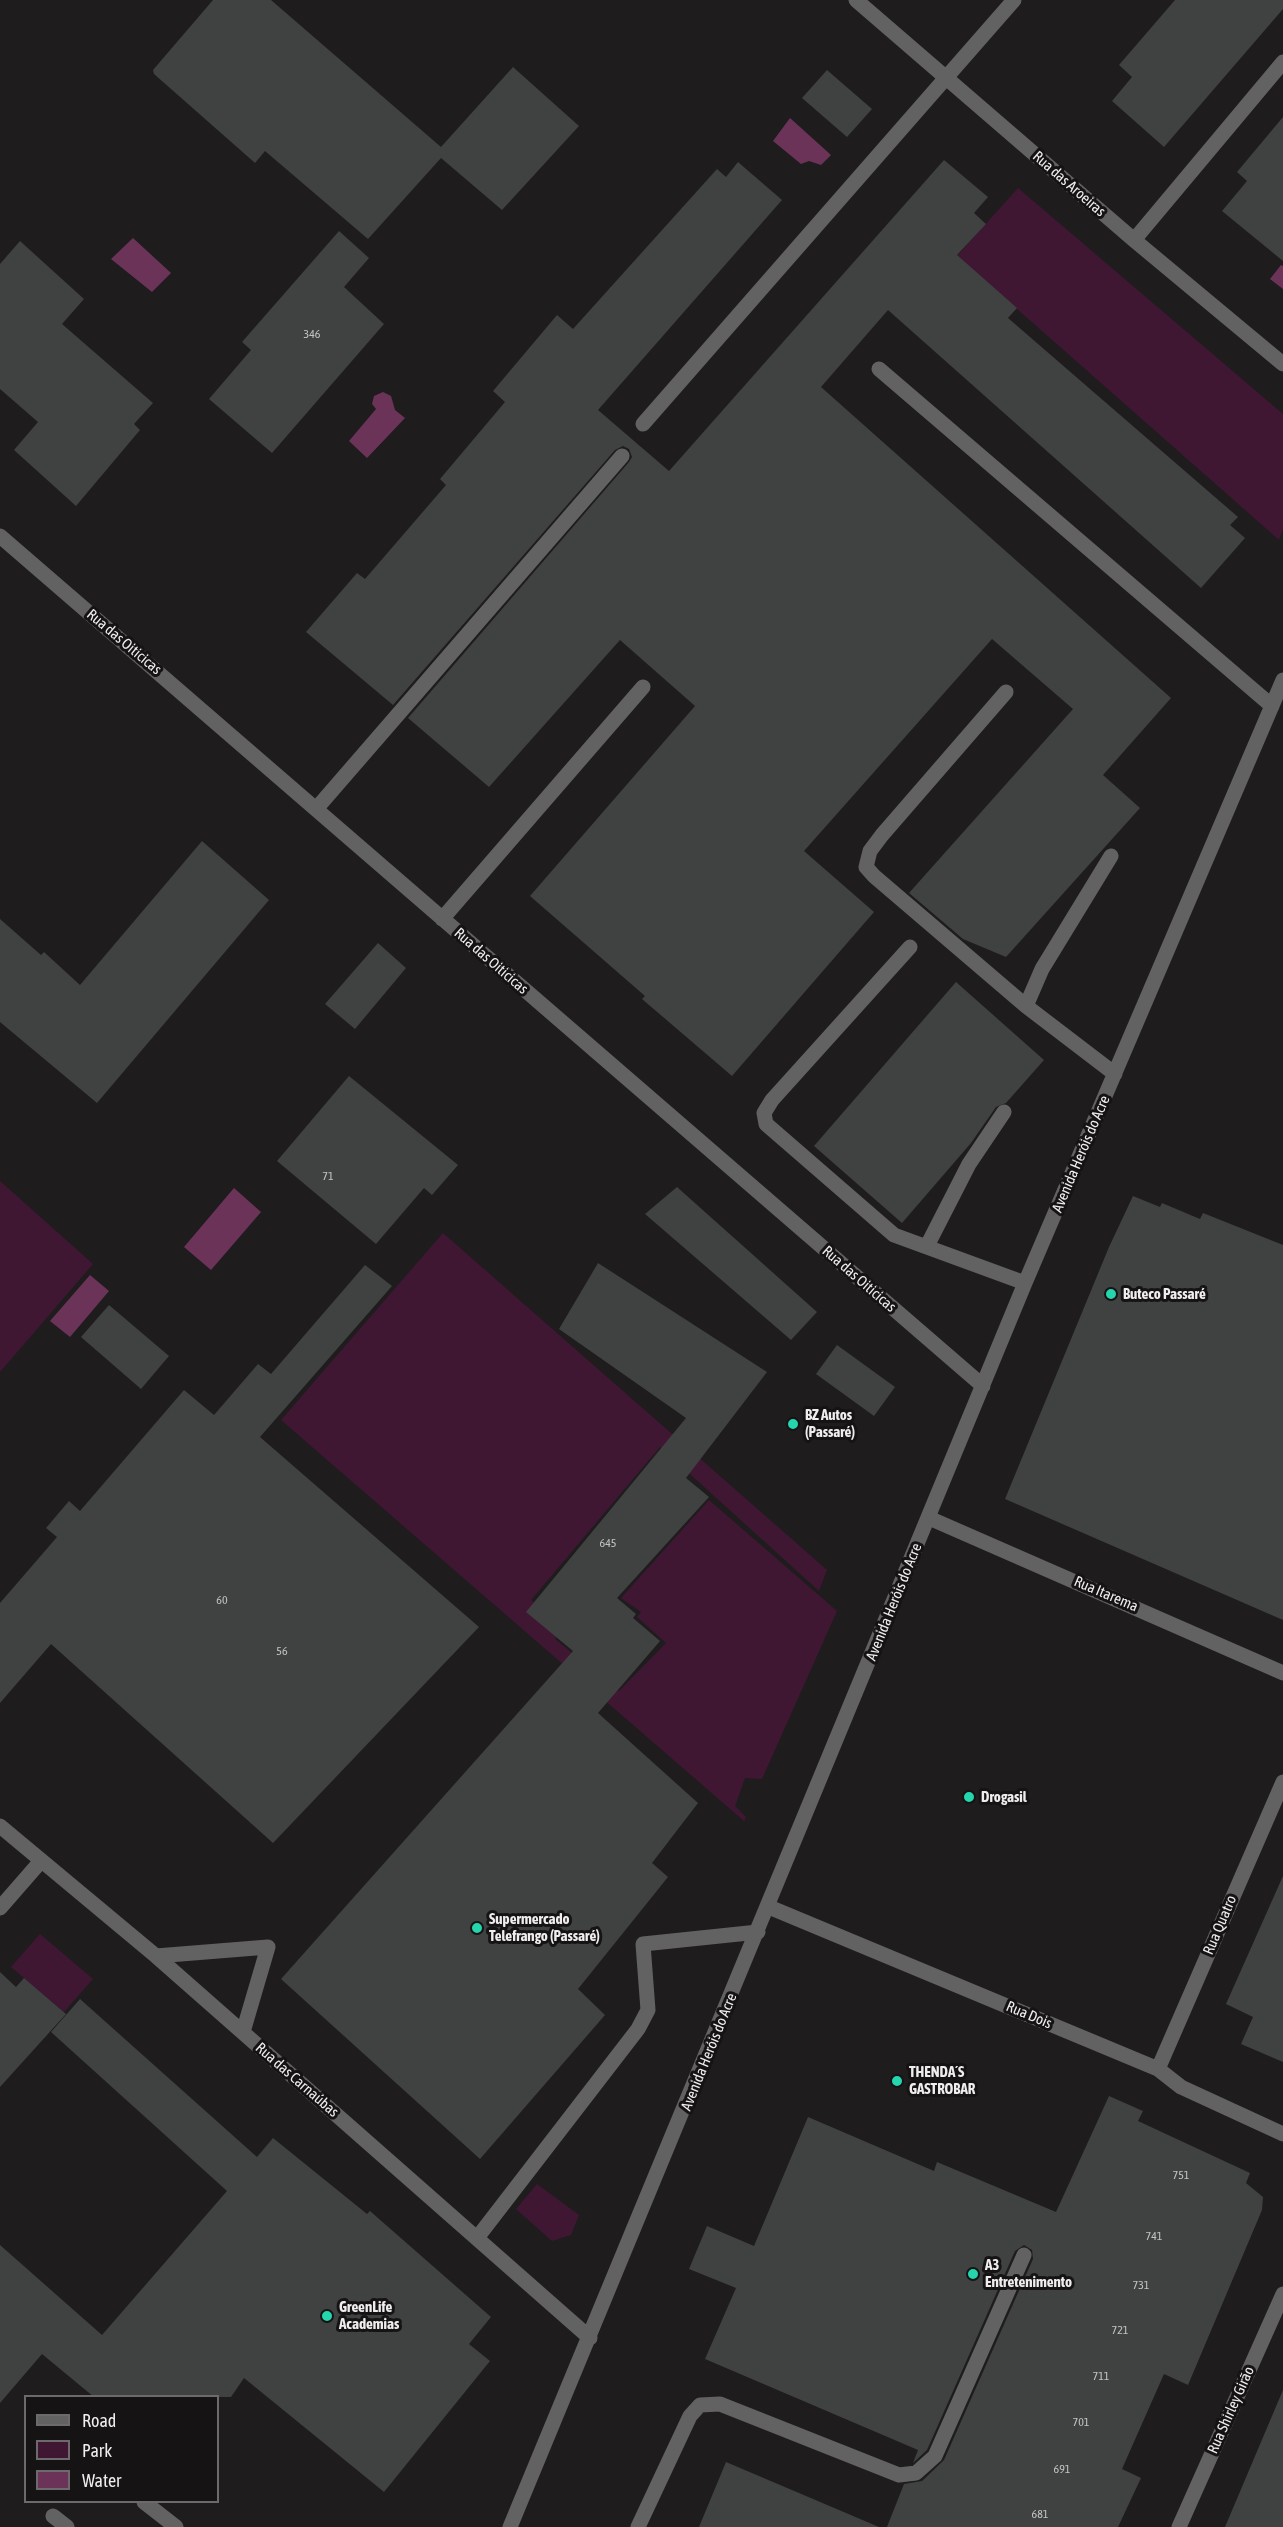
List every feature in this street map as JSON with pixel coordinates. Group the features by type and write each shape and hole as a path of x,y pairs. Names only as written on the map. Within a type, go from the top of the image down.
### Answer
{"street":[{"name":"Rua das Aroeiras","path":"856,0 1134,240 1283,364"},
{"path":"643,424 1014,0"},
{"path":"1134,240 1283,62"},
{"path":"879,369 1272,706"},
{"path":"316,809 622,456"},
{"name":"Rua das Oiticicas","path":"0,536 982,1386"},
{"name":"Avenida Heróis do Acre","path":"514,2526 982,1386 1283,680"},
{"path":"442,919 643,687"},
{"path":"1006,692 882,835 870,851 866,867 1026,1006 1115,1074"},
{"path":"1026,1006 1042,969 1111,856"},
{"path":"909,947 772,1100 764,1113 765,1124 894,1234 1025,1283"},
{"path":"927,1246 969,1164 1004,1113"},
{"name":"Rua Itarema","path":"929,1518 1283,1672"},
{"name":"Rua Quatro","path":"1158,2069 1283,1782"},
{"name":"Rua das Carnaúbas","path":"0,1826 156,1956 590,2338"},
{"path":"0,1908 41,1861"},
{"name":"Rua Dois","path":"769,1906 1158,2069 1181,2087 1283,2134"},
{"path":"477,2238 638,2029 648,2010 643,1944 758,1932"},
{"path":"156,1956 268,1947 243,2032"},
{"path":"638,2527 690,2416 700,2405 720,2404 899,2475 916,2473 935,2456 1024,2255"},
{"name":"Rua Shirley Girão","path":"1179,2527 1283,2294"},
{"path":"145,2503 176,2527"},
{"path":"53,2516 67,2527"}],"green space":[{"path":"1018,188 1283,414 1283,529 1279,540 957,256"},
{"path":"0,1181 93,1264 0,1372"},
{"path":"443,1233 827,1570 819,1591 660,1447 531,1600 565,1628 555,1639 619,1691 666,1643 637,1617 641,1612 621,1598 709,1500 837,1611 762,1779 745,1778 735,1806 746,1817 744,1821 281,1420"},
{"path":"40,1934 93,1979 64,2012 11,1967"},
{"path":"537,2184 579,2215 571,2235 552,2241 516,2209"}],"water":[{"path":"790,118 831,155 821,165 809,161 801,164 773,141"},
{"path":"133,238 171,273 152,292 111,259"},
{"path":"1281,265 1283,266 1283,289 1270,279"},
{"path":"383,392 391,396 395,410 405,418 367,458 349,441 376,409 372,404 374,396"},
{"path":"234,1188 261,1212 211,1270 184,1247"},
{"path":"90,1275 109,1291 70,1337 50,1321"}],"building":[{"path":"213,0 271,0 441,147 513,67 579,126 502,210 441,158 368,239 265,151 255,163 154,74 153,70"},
{"path":"1175,0 1283,0 1283,9 1164,147 1112,101 1132,77 1119,65"},
{"path":"827,70 872,109 847,137 802,98"},
{"path":"1283,117 1283,261 1222,211 1247,181 1237,172"},
{"path":"944,160 988,197 974,213 986,224 957,255 1017,308 1008,318 1238,517 1230,525 1245,538 1201,588 888,310 821,387 1171,698 1103,775 1140,808 1006,957 963,939 909,893 1073,709 992,639 804,851 874,912 732,1076 642,999 645,996 530,896 695,706 620,640 489,787 408,718 629,462 632,457 629,449 623,446 615,450 393,705 306,632 357,573 365,579 446,485 440,479 505,402 493,391 557,315 573,329 717,169 726,177 738,162 782,200 598,410 669,471"},
{"path":"339,231 369,258 344,287 384,324 272,453 209,399 251,350 242,342"},
{"path":"20,241 84,299 62,324 153,403 134,424 140,430 76,506 14,450 38,422 0,389 0,264"},
{"path":"202,841 269,900 97,1103 0,1022 0,919 41,955 44,952 80,985"},
{"path":"378,943 406,968 355,1029 325,1004"},
{"path":"956,982 1044,1060 1006,1103 996,1107 971,1143 902,1223 814,1146"},
{"path":"349,1076 458,1165 432,1195 424,1188 376,1244 277,1161"},
{"path":"677,1187 817,1312 791,1340 645,1214"},
{"path":"1133,1196 1160,1207 1162,1203 1200,1219 1203,1213 1283,1245 1283,1620 1005,1499 1109,1247"},
{"name":"Supermercado Telefrango (Passaré)","path":"598,1263 767,1372 686,1478 709,1497 617,1598 636,1614 633,1618 660,1641 598,1713 698,1803 652,1863 668,1877 578,1989 605,2015 480,2159 281,1979 573,1651 526,1612 686,1418 559,1329"},
{"path":"365,1265 392,1286 260,1437 479,1627 273,1843 51,1644 0,1703 0,1603 57,1537 46,1528 69,1501 80,1511 184,1390 214,1415 258,1364 271,1374"},
{"path":"109,1305 169,1356 141,1389 81,1337"},
{"path":"837,1345 895,1387 874,1416 816,1374"},
{"path":"1283,1876 1283,2062 1241,2044 1253,2017 1226,2004"},
{"path":"0,1972 16,1987 24,1978 66,2014 0,2087"},
{"name":"GreenLife Academias","path":"80,1999 257,2157 273,2138 367,2214 370,2211 491,2317 469,2344 490,2361 384,2492 244,2378 231,2397 219,2397 219,2395 92,2395 42,2354 0,2403 0,2245 102,2335 227,2191 51,2032"},
{"path":"1109,2096 1143,2111 1138,2121 1250,2173 1246,2183 1263,2197 1262,2210 1188,2385 1164,2374 1122,2469 1141,2478 1118,2527 887,2527 904,2484 922,2481 944,2460 1033,2259 1032,2250 1024,2245 1015,2251 927,2450 913,2463 918,2450 705,2359 736,2288 689,2269 707,2226 754,2246 808,2117 934,2171 937,2162 1056,2212"},
{"path":"1283,2390 1283,2527 1225,2527"},
{"path":"726,2462 879,2527 699,2527"}],"place":[{"name":"Buteco Passaré","path":"1111,1294"},
{"name":"BZ Autos (Passaré)","path":"793,1424"},
{"name":"Drogasil","path":"969,1797"},
{"name":"Supermercado Telefrango (Passaré)","path":"477,1928"},
{"name":"THENDA´S GASTROBAR","path":"897,2081"},
{"name":"A3 Entretenimento","path":"973,2274"},
{"name":"GreenLife Academias","path":"327,2316"}]}
